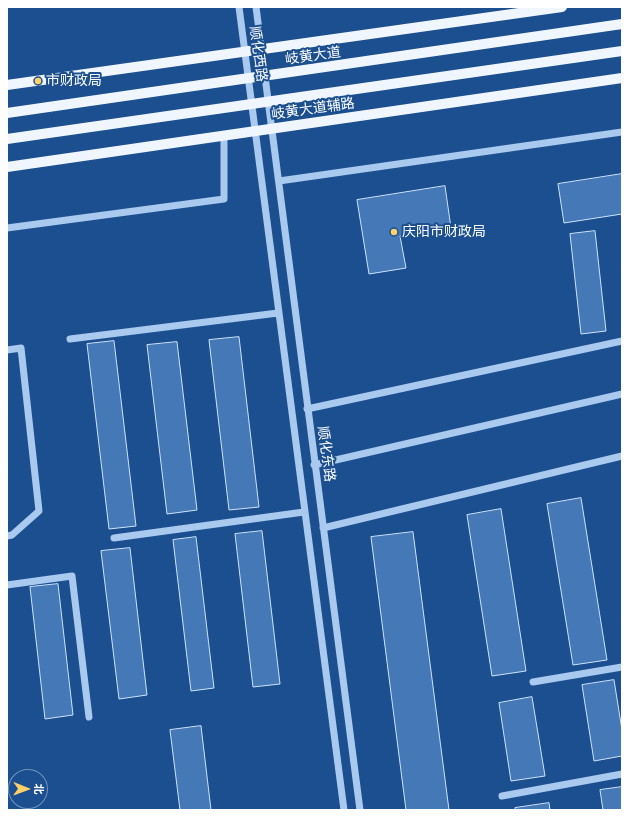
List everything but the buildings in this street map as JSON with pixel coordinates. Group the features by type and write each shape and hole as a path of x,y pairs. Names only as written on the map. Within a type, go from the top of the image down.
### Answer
{"main road":[{"path":"7,85 245,52 514,10 562,7"},
{"name":"岐黄大道","path":"7,113 265,77 622,24"},
{"path":"7,139 622,51"},
{"name":"岐黄大道辅路","path":"7,166 622,78"}],"street":[{"name":"顺化西路","path":"239,7 252,104"},
{"name":"顺化西路","path":"256,7 268,102"},
{"name":"顺化东路","path":"268,102 360,810"},
{"name":"顺化东路","path":"252,104 278,313 344,810"},
{"path":"279,180 622,132"},
{"path":"7,228 224,199 224,136"},
{"path":"70,339 278,313"},
{"path":"307,409 622,341"},
{"path":"7,350 21,348 39,511 12,535 7,536"},
{"path":"314,465 622,394"},
{"path":"323,528 622,456"},
{"path":"114,538 304,512"},
{"path":"7,585 72,576 89,717"},
{"path":"533,682 622,667"},
{"path":"502,796 622,774"}],"place":[{"name":"市财政局","path":"38,81"},
{"name":"庆阳市财政局","path":"394,232"}]}
